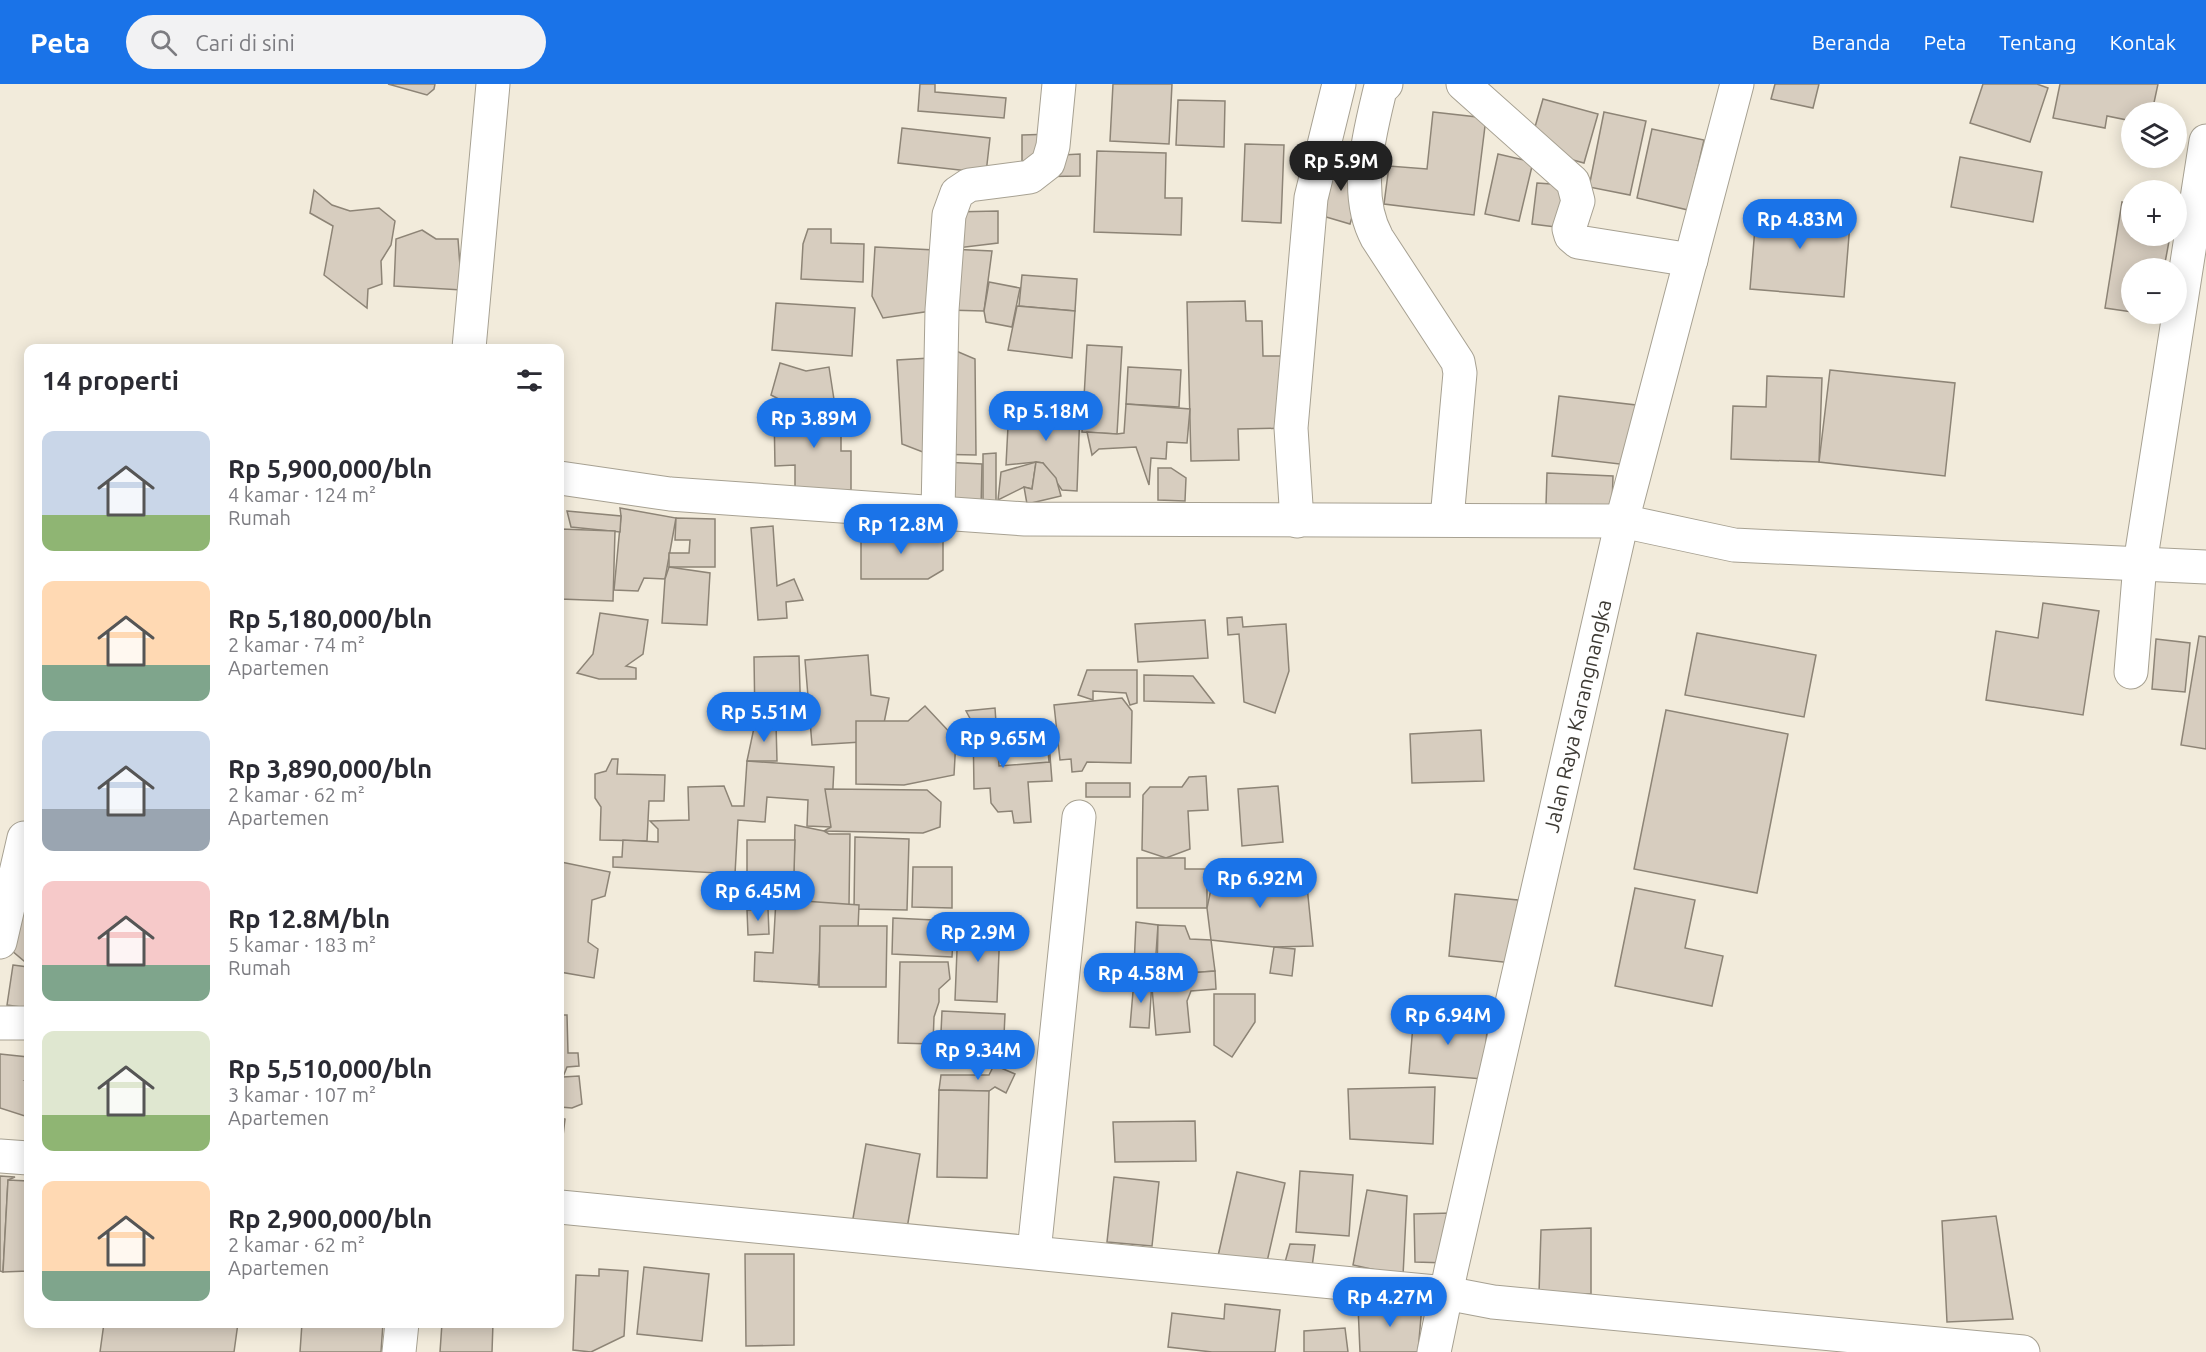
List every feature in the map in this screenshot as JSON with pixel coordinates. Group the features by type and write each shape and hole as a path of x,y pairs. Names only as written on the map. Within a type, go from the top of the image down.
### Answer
{"street":[{"path":"469,344 493,84"},
{"path":"938,513 942,310 949,215 957,194 969,185 1029,177 1048,163 1053,146 1059,84"},
{"path":"1297,521 1291,428 1311,198 1339,84"},
{"path":"1386,84 1380,90 1368,143 1365,207 1377,238 1458,362 1460,373 1448,519"},
{"path":"1463,84 1572,182 1578,201 1569,229 1570,236 1578,242 1692,260"},
{"name":"Jalan Raya Karangnangka","path":"1434,1352 1622,521 1737,84"},
{"path":"2130,672 2140,564 2206,141"},
{"path":"564,479 670,494 1025,519 1622,521 1734,545 2206,567"},
{"path":"1034,1252 1079,817"},
{"path":"0,942 24,838"},
{"path":"0,1023 24,1023"},
{"path":"0,1156 24,1158"},
{"path":"564,1207 1446,1293 1493,1302 2023,1352"},
{"path":"399,1352 401,1328"}],"building":[{"path":"388,84 435,84 434,89 427,95"},
{"path":"920,84 935,84 935,92 1006,98 1004,118 918,111"},
{"path":"1113,84 1172,84 1169,144 1110,141"},
{"path":"1775,84 1819,84 1813,108 1771,99"},
{"path":"1983,84 2037,84 2048,88 2030,142 1970,123"},
{"path":"2060,84 2158,84 2154,102 2121,102 2121,119 2107,116 2105,128 2053,118"},
{"path":"1543,99 1598,114 1584,163 1529,148"},
{"path":"1178,100 1225,101 1224,147 1176,145"},
{"path":"1433,112 1486,118 1474,215 1384,204 1389,166 1427,169"},
{"path":"1604,112 1646,121 1630,195 1589,187"},
{"path":"902,128 990,138 986,173 898,163"},
{"path":"1652,129 1704,140 1688,210 1637,198"},
{"path":"1055,134 1062,155 1080,154 1080,176 1022,177 1022,135"},
{"path":"1245,144 1284,145 1281,223 1242,221"},
{"path":"1097,151 1166,153 1165,198 1182,198 1181,235 1094,232"},
{"path":"1498,154 1533,162 1519,221 1485,214"},
{"path":"1960,157 2042,172 2033,222 1951,207"},
{"path":"1332,161 1366,171 1350,224 1316,214"},
{"path":"1537,183 1580,186 1572,229 1532,224"},
{"path":"314,190 332,205 350,211 379,208 395,221 391,245 381,261 382,284 368,289 367,308 324,275 333,226 310,213"},
{"path":"1757,203 1851,211 1844,297 1750,289"},
{"path":"2121,208 2121,246 2168,246 2166,258 2121,258 2121,310 2105,308"},
{"path":"998,211 998,243 949,249 952,212"},
{"path":"808,229 831,229 831,243 864,244 863,282 801,279 803,244"},
{"path":"422,230 436,239 458,239 460,266 469,269 462,290 394,286 396,239"},
{"path":"875,247 935,250 938,310 883,318 872,296"},
{"path":"949,249 992,251 984,311 946,310"},
{"path":"1022,275 1077,279 1075,311 1019,306"},
{"path":"989,282 1020,288 1012,327 986,322 984,311"},
{"path":"1245,301 1246,321 1262,321 1263,356 1289,356 1291,428 1238,429 1239,460 1191,461 1187,302"},
{"path":"776,303 855,308 852,356 772,350"},
{"path":"1017,306 1075,311 1072,358 1008,350"},
{"path":"942,345 975,359 976,455 928,454 902,444 897,360 930,358"},
{"path":"1087,345 1122,347 1117,434 1082,432"},
{"path":"780,363 806,371 829,367 835,406 794,407 771,395"},
{"path":"1128,367 1181,370 1179,407 1126,404"},
{"path":"1830,370 1955,383 1945,476 1819,462"},
{"path":"1767,376 1822,378 1819,462 1731,459 1733,406 1766,407"},
{"path":"1559,396 1636,405 1628,465 1552,456"},
{"path":"1126,404 1190,409 1187,443 1167,442 1166,459 1151,458 1149,485 1136,447 1099,449 1092,455 1087,432 1124,433"},
{"path":"1009,407 1080,410 1077,491 1062,490 1043,463 1006,465"},
{"path":"849,411 849,421 841,429 841,451 851,451 851,490 795,491 795,465 775,466 774,412"},
{"path":"996,453 996,511 983,513 983,454"},
{"path":"943,462 982,464 981,509 943,509"},
{"path":"1036,462 1032,489 1024,487 998,500 1001,472"},
{"path":"1036,462 1043,463 1056,478 1061,496 1027,504 1024,487 1032,489"},
{"path":"1158,468 1171,468 1186,478 1185,501 1158,500"},
{"path":"1547,473 1613,476 1612,507 1546,505"},
{"path":"620,508 676,518 665,579 644,578 638,591 614,590"},
{"path":"567,511 621,516 620,532 571,527"},
{"path":"676,518 715,519 715,567 669,567 669,553 689,553 690,540 675,540"},
{"path":"773,526 777,586 794,579 803,600 786,602 787,618 758,620 751,528"},
{"path":"564,529 615,531 613,601 564,599"},
{"path":"861,531 943,531 943,570 928,579 861,579"},
{"path":"669,567 710,573 707,625 662,623 665,579"},
{"path":"2043,603 2099,611 2083,715 1986,700 1996,631 2038,638"},
{"path":"600,613 648,620 643,654 626,666 636,668 636,679 599,679 577,673 593,654"},
{"path":"1242,617 1243,627 1286,624 1289,671 1275,713 1244,702 1239,634 1228,635 1227,618"},
{"path":"1205,620 1208,658 1138,662 1135,624"},
{"path":"1697,633 1816,655 1804,717 1685,695"},
{"path":"2199,636 2206,637 2206,749 2181,745"},
{"path":"2156,639 2190,643 2185,692 2152,689"},
{"path":"868,655 871,695 889,698 884,723 862,742 812,745 805,660"},
{"path":"799,656 801,723 755,723 754,657"},
{"path":"1087,670 1137,670 1137,703 1130,705 1126,693 1093,691 1093,700 1078,695"},
{"path":"1144,675 1193,676 1214,703 1144,701"},
{"path":"1122,698 1132,711 1131,763 1087,762 1082,771 1072,772 1071,759 1060,760 1054,705"},
{"path":"925,706 956,739 954,775 904,785 856,784 856,721 908,721"},
{"path":"995,708 999,766 1049,762 1046,730 1048,730 1052,781 1028,782 1031,822 1014,823 1012,811 998,812 991,803 990,788 974,789 973,724 966,711"},
{"path":"1666,710 1788,734 1757,893 1634,869"},
{"path":"755,723 776,723 777,761 747,761"},
{"path":"1481,730 1484,781 1412,783 1410,734"},
{"path":"612,759 618,759 617,774 665,775 664,801 649,801 647,841 600,840 601,807 595,798 595,774 606,771"},
{"path":"747,761 834,767 831,827 807,826 808,800 767,797 765,822 738,820 735,874 613,867 613,857 622,857 623,840 658,842 658,829 650,821 689,820 688,787 724,786 732,806 744,806"},
{"path":"1206,776 1208,810 1188,811 1190,849 1166,858 1142,850 1143,795 1150,787 1182,787 1189,777"},
{"path":"1086,783 1130,783 1130,797 1086,797"},
{"path":"1278,786 1283,842 1242,846 1238,789"},
{"path":"825,789 927,790 941,802 940,827 923,833 824,831 831,827"},
{"path":"795,825 829,834 850,834 849,906 793,904"},
{"path":"855,837 909,839 907,910 854,909"},
{"path":"747,840 795,840 793,904 776,899 747,903"},
{"path":"1137,858 1185,858 1185,869 1207,869 1207,908 1137,908"},
{"path":"564,863 610,872 605,896 592,900 588,942 598,949 594,978 564,973"},
{"path":"913,867 952,867 952,908 912,907"},
{"path":"1215,870 1306,876 1313,946 1274,947 1211,940 1207,908"},
{"path":"1635,888 1695,900 1685,948 1723,956 1712,1006 1615,986"},
{"path":"1455,894 1518,900 1512,963 1449,956"},
{"path":"776,899 859,905 858,929 821,927 818,985 754,981 755,952 773,953"},
{"path":"24,908 24,961 11,950"},
{"path":"768,909 769,934 748,935 747,910"},
{"path":"893,918 954,921 952,957 892,954"},
{"path":"1136,922 1158,925 1155,968 1134,967"},
{"path":"958,925 1000,927 997,1002 955,1000"},
{"path":"1158,925 1185,926 1190,939 1211,940 1215,971 1157,975"},
{"path":"820,926 887,926 886,987 819,987"},
{"path":"1274,947 1295,949 1292,976 1270,973"},
{"path":"900,962 948,962 950,979 939,989 939,1002 934,1017 933,1044 898,1043"},
{"path":"13,965 24,966 24,1007 7,1005"},
{"path":"1215,971 1216,989 1191,991 1187,1001 1190,1032 1156,1035 1151,976"},
{"path":"1134,980 1152,981 1149,1028 1130,1027"},
{"path":"1214,994 1255,994 1255,1022 1232,1057 1214,1045"},
{"path":"942,1011 1005,1014 1003,1057 940,1054"},
{"path":"1414,1013 1488,1019 1483,1079 1409,1073"},
{"path":"564,1015 567,1015 568,1053 578,1053 579,1066 567,1067 564,1074"},
{"path":"0,1054 24,1057 24,1116 0,1108"},
{"path":"994,1065 1015,1074 1006,1093 995,1087 989,1091 939,1090 941,1075 989,1075"},
{"path":"579,1076 582,1104 572,1108 564,1107 564,1077"},
{"path":"1435,1087 1433,1144 1350,1139 1348,1089"},
{"path":"939,1090 989,1091 987,1178 937,1177"},
{"path":"1195,1121 1196,1161 1115,1162 1113,1122"},
{"path":"866,1144 920,1154 906,1234 852,1224"},
{"path":"1300,1171 1353,1175 1349,1236 1296,1232"},
{"path":"1237,1172 1285,1183 1266,1266 1218,1256"},
{"path":"0,1176 15,1177 8,1180 3,1272 0,1271"},
{"path":"1114,1177 1159,1182 1152,1246 1107,1242"},
{"path":"8,1180 24,1181 24,1271 3,1272"},
{"path":"1367,1190 1407,1196 1403,1276 1353,1265"},
{"path":"1452,1213 1447,1263 1415,1262 1414,1214"},
{"path":"1996,1216 2013,1319 1947,1322 1942,1221"},
{"path":"1591,1228 1591,1294 1539,1293 1541,1230"},
{"path":"1290,1244 1315,1245 1311,1274 1284,1266"},
{"path":"745,1254 794,1254 794,1345 746,1346"},
{"path":"644,1267 709,1274 702,1341 637,1334"},
{"path":"599,1269 628,1271 624,1336 591,1352 573,1350 576,1275 599,1276"},
{"path":"1225,1304 1280,1310 1275,1352 1212,1352 1168,1347 1172,1313 1224,1319"},
{"path":"1422,1305 1418,1352 1360,1352 1358,1306"},
{"path":"103,1328 237,1328 234,1352 100,1352"},
{"path":"302,1328 383,1328 381,1352 300,1352"},
{"path":"442,1328 493,1328 492,1352 440,1352"},
{"path":"1345,1328 1348,1352 1304,1352 1304,1331"}]}
